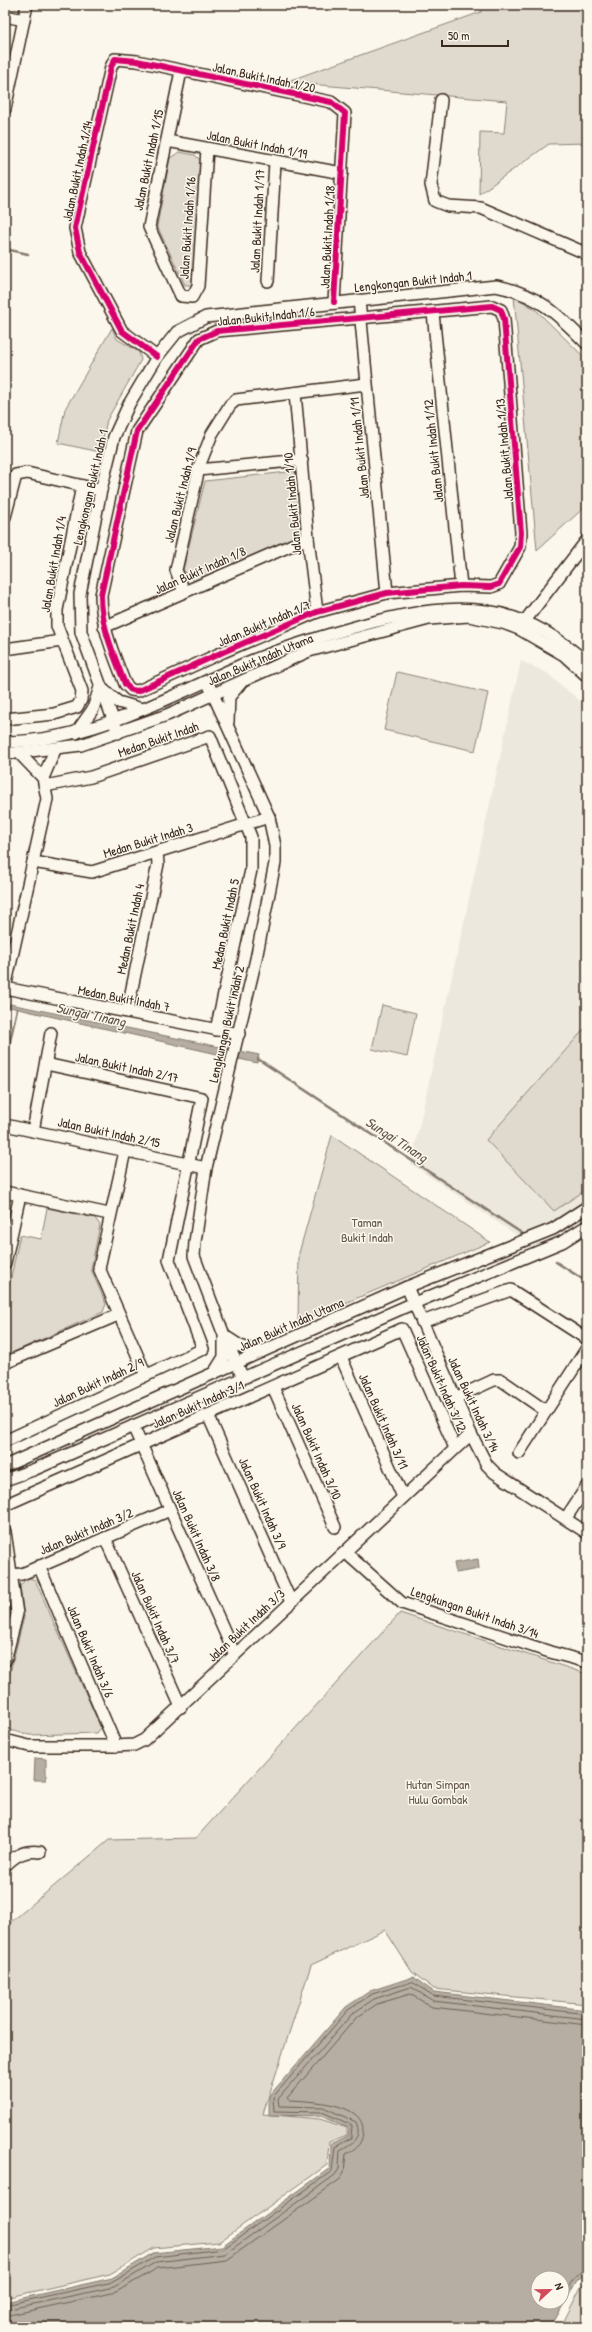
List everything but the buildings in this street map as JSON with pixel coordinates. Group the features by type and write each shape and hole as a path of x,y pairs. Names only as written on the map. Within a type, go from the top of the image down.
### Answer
{"street":[{"path":"5,109 8,80 27,5"},
{"path":"5,16 24,20"},
{"name":"Jalan Bukit Indah 1/20","path":"115,59 124,58 331,102 345,113 342,174"},
{"name":"Jalan Bukit Indah 1/14","path":"115,59 111,67 75,228 80,252 122,331 157,357"},
{"name":"Jalan Bukit Indah 1/15","path":"181,71 149,227 181,296"},
{"path":"441,100 431,185 435,201 448,206 481,208 587,255"},
{"name":"Jalan Bukit Indah 1/19","path":"167,141 342,174"},
{"name":"Jalan Bukit Indah 1/16","path":"181,296 192,297 198,286 207,149"},
{"name":"Jalan Bukit Indah 1/17","path":"268,281 275,162"},
{"name":"Jalan Bukit Indah 1/18","path":"334,302 342,174"},
{"name":"Lengkongan Bukit Indah 1","path":"118,733 80,632 80,594 101,490 114,437 129,404 157,357 177,332 206,317 334,302 496,286 531,296 553,310 587,344"},
{"name":"Jalan Bukit Indah 1/11","path":"359,300 387,593"},
{"name":"Jalan Bukit Indah 1/6","path":"125,684 104,627 101,614 101,595 137,431 199,339 217,331 433,313 492,306"},
{"name":"Jalan Bukit Indah 1/13","path":"491,587 499,584 506,575 520,547 522,533 504,319 501,310 492,306"},
{"name":"Jalan Bukit Indah 1/12","path":"433,313 461,586"},
{"name":"Jalan Bukit Indah 1/9","path":"184,592 176,570 198,470 212,434 230,405 236,400 366,384"},
{"name":"Jalan Bukit Indah 1/10","path":"295,393 308,538 317,612"},
{"path":"198,470 302,460"},
{"path":"5,517 12,484 16,475 27,474 101,490"},
{"name":"Jalan Bukit Indah 1/4","path":"5,719 54,714 77,707 81,700 82,691 57,626 57,610 82,486"},
{"name":"Jalan Bukit Indah 1/8","path":"104,627 308,538"},
{"path":"522,624 587,540"},
{"name":"Jalan Bukit Indah 1/7","path":"125,684 131,690 138,691 223,652 317,612 387,593 461,586 491,587"},
{"name":"Jalan Bukit Indah Utama","path":"5,742 76,733 142,709 307,639 408,613 446,608 507,614 564,655 587,676"},
{"name":"Jalan Bukit Indah Utama","path":"5,754 55,750 81,745 118,733 194,702 309,651 429,620 469,616 503,623 522,624 572,649 587,663"},
{"path":"5,649 62,641"},
{"path":"228,729 229,697 244,680"},
{"name":"Lengkungan Bukit Indah 2","path":"207,681 269,816 275,846 275,863 239,1034 206,1168 194,1256 224,1335 243,1378"},
{"path":"76,733 93,709 100,687 118,702 142,709"},
{"path":"194,702 205,704 217,712 228,729"},
{"name":"Medan Bukit Indah","path":"44,782 92,777 210,736 246,824"},
{"path":"5,988 47,799 44,782 55,750"},
{"path":"20,753 44,782"},
{"name":"Medan Bukit Indah 3","path":"33,862 92,872 269,816"},
{"name":"Medan Bukit Indah 5","path":"216,1030 251,870 252,837 246,824"},
{"name":"Medan Bukit Indah 4","path":"127,1012 158,864 157,852"},
{"name":"Medan Bukit Indah 7","path":"5,988 239,1034"},
{"path":"33,1131 51,1033"},
{"name":"Jalan Bukit Indah 2/17","path":"46,1064 202,1098 189,1163"},
{"name":"Jalan Bukit Indah 2/15","path":"5,1125 189,1163 206,1168"},
{"path":"125,1151 109,1214 99,1268 118,1315 146,1375"},
{"name":"Jalan Bukit Indah 2/9","path":"5,1441 204,1348 169,1260 189,1163"},
{"path":"5,1192 109,1214"},
{"path":"5,1263 20,1195"},
{"name":"Jalan Bukit Indah Utama","path":"5,1466 407,1287 553,1229 587,1207"},
{"path":"5,1480 134,1426 414,1303 562,1242 587,1226"},
{"name":"Jalan Bukit Indah 3/14","path":"407,1287 471,1434 487,1465 494,1473 566,1518 587,1533"},
{"path":"422,1322 511,1290 587,1339"},
{"path":"5,1363 118,1315"},
{"name":"Jalan Bukit Indah 3/1","path":"5,1504 142,1445 402,1329"},
{"name":"Jalan Bukit Indah 3/12","path":"402,1329 455,1448"},
{"path":"224,1335 240,1346 262,1352"},
{"path":"213,1374 224,1357 224,1335"},
{"path":"519,1453 587,1348"},
{"name":"Jalan Bukit Indah 3/11","path":"341,1357 403,1497"},
{"path":"455,1398 494,1380 501,1380 546,1410"},
{"name":"Jalan Bukit Indah 3/10","path":"273,1387 335,1527"},
{"name":"Jalan Bukit Indah 3/9","path":"208,1415 291,1602"},
{"name":"Jalan Bukit Indah 3/8","path":"134,1426 235,1655"},
{"name":"Jalan Bukit Indah 3/3","path":"5,1740 29,1746 116,1746 134,1745 144,1740 291,1602 346,1553 403,1497 471,1434"},
{"path":"566,1518 587,1486"},
{"name":"Jalan Bukit Indah 3/2","path":"11,1575 22,1574 170,1510"},
{"path":"5,1532 17,1614 5,1661"},
{"name":"Jalan Bukit Indah 3/7","path":"105,1538 180,1707"},
{"name":"Lengkungan Bukit Indah 3/14","path":"346,1553 402,1603 550,1652 587,1662"},
{"name":"Jalan Bukit Indah 3/6","path":"39,1566 116,1746"},
{"path":"5,1866 12,1859 22,1853 31,1851 40,1852"}],"shaded area":[{"path":"521,661 547,673 587,707 587,1201 565,1217 522,1239 411,1164"}],"green space":[{"path":"482,5 587,5 587,143 549,144 479,194 480,132 504,133 507,101 285,82 481,12"},
{"path":"179,152 195,155 201,161 193,285 185,285 157,226 170,158"},
{"path":"514,296 536,310 587,360 587,505 537,550"},
{"path":"112,328 117,339 139,352 141,360 107,420 100,452 58,443 65,409"},
{"path":"297,471 301,537 195,582 183,570 205,481"},
{"path":"397,672 488,693 475,751 384,730"},
{"path":"382,1005 416,1013 407,1057 372,1049"},
{"path":"587,1026 587,1189 554,1211 486,1140"},
{"name":"Taman Bukit Indah","path":"332,1135 490,1242 298,1323 299,1253"},
{"path":"47,1208 95,1218 100,1225 91,1269 106,1304 103,1312 7,1355 5,1353 5,1305 20,1235 41,1239"},
{"path":"27,1577 35,1580 101,1728 97,1733 29,1735 5,1729 5,1692 24,1617 20,1586"},
{"name":"Hutan Simpan Hulu Gombak","path":"400,1613 587,1674 587,1825 585,1825 587,1843 587,2004 434,1989 412,1972 385,1930 311,1965 263,2114 320,2119 347,2128 347,2135 329,2142 327,2165 219,2242 154,2248 110,2274 5,2298 5,1927 109,1840 196,1838"},
{"path":"587,2282 587,2327 561,2327 570,2310 581,2287"}],"water":[{"path":"5,1003 259,1055 257,1063 5,1006"},
{"path":"478,1559 479,1569 456,1573 454,1563"},
{"path":"35,1758 46,1759 46,1780 34,1780"},
{"path":"413,1977 434,1992 587,2010 587,2271 576,2282 570,2293 570,2270 530,2270 530,2310 560,2310 551,2327 5,2327 5,2302 112,2278 153,2253 222,2246 330,2168 331,2144 348,2136 349,2128 321,2116 269,2115 269,2096 346,2007 370,1991"}],"waterway":[{"path":"5,249 28,254"},
{"path":"5,1064 17,1009"},
{"name":"Sungai Tinang","path":"258,1059 526,1236"},
{"name":"Sungai Tinang","path":"556,1262 587,1282"}],"cycle path":[{"path":"157,357 122,331 80,252 75,228 111,67 115,59 137,61 331,102 345,113 334,302"},
{"path":"492,306 501,310 504,319 521,533 520,547 499,584 491,587 461,586 387,593 317,612 223,652 138,691 131,690 125,684 109,641 103,618 101,595 137,431 199,339 217,331 492,306"}]}
